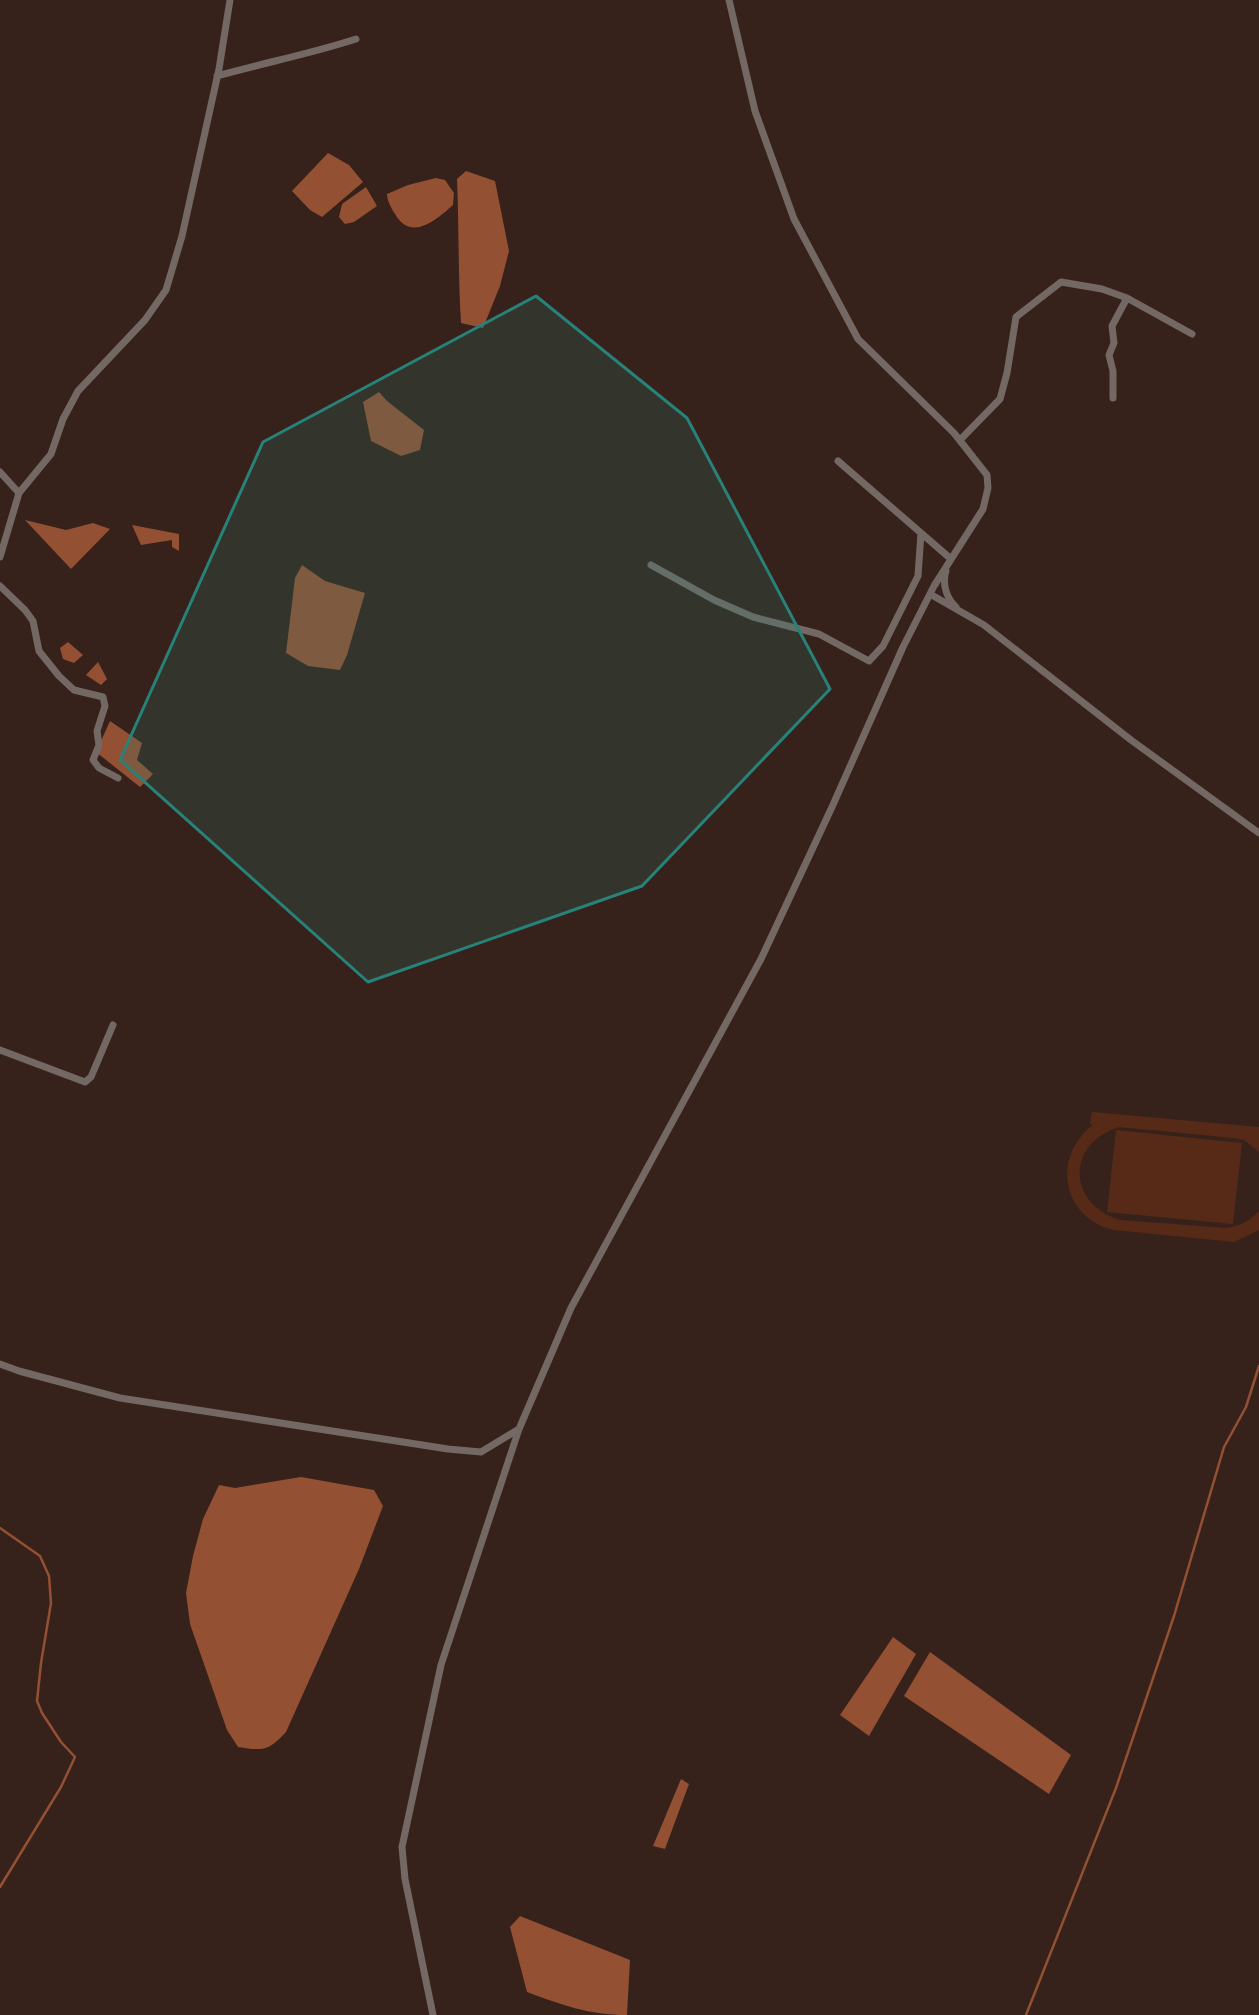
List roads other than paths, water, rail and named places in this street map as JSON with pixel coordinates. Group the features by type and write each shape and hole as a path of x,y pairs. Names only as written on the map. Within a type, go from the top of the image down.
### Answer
{"street":[{"path":"0,557 19,493 51,454 63,420 78,391 145,320 166,290 182,236 217,76 230,0"},
{"path":"433,2015 405,1879 402,1847 441,1665 519,1430 571,1308 760,959 832,807 903,647 930,594 983,509 988,488 987,475 954,433 858,339 794,220 755,111 728,0"},
{"path":"217,76 274,60 321,50 356,38"},
{"path":"960,440 1000,399 1007,373 1016,317 1062,282 1102,289 1127,298 1192,334"},
{"path":"1113,398 1113,371 1109,355 1114,343 1112,326 1127,298"},
{"path":"838,462 921,533 949,562"},
{"path":"0,472 19,493"},
{"path":"651,565 714,600 753,617 818,634 869,661 883,646 918,576 921,533"},
{"path":"949,562 944,580 947,596 953,605 961,612"},
{"path":"0,586 25,610 33,621 40,651 59,676 74,690 103,697 105,706 97,731 99,745 93,760 99,768 118,778"},
{"path":"930,594 984,625 1131,740 1259,832"},
{"path":"0,1050 85,1082 92,1077 113,1025"},
{"path":"0,1364 19,1371 120,1398 448,1449 481,1452 519,1430"}],"waterway":[{"path":"1026,2015 1116,1788 1174,1616 1224,1447 1246,1407 1259,1366"},
{"path":"0,1528 40,1556 49,1576 51,1603 41,1663 37,1701 42,1713 61,1742 75,1757 61,1787 0,1887"}]}
